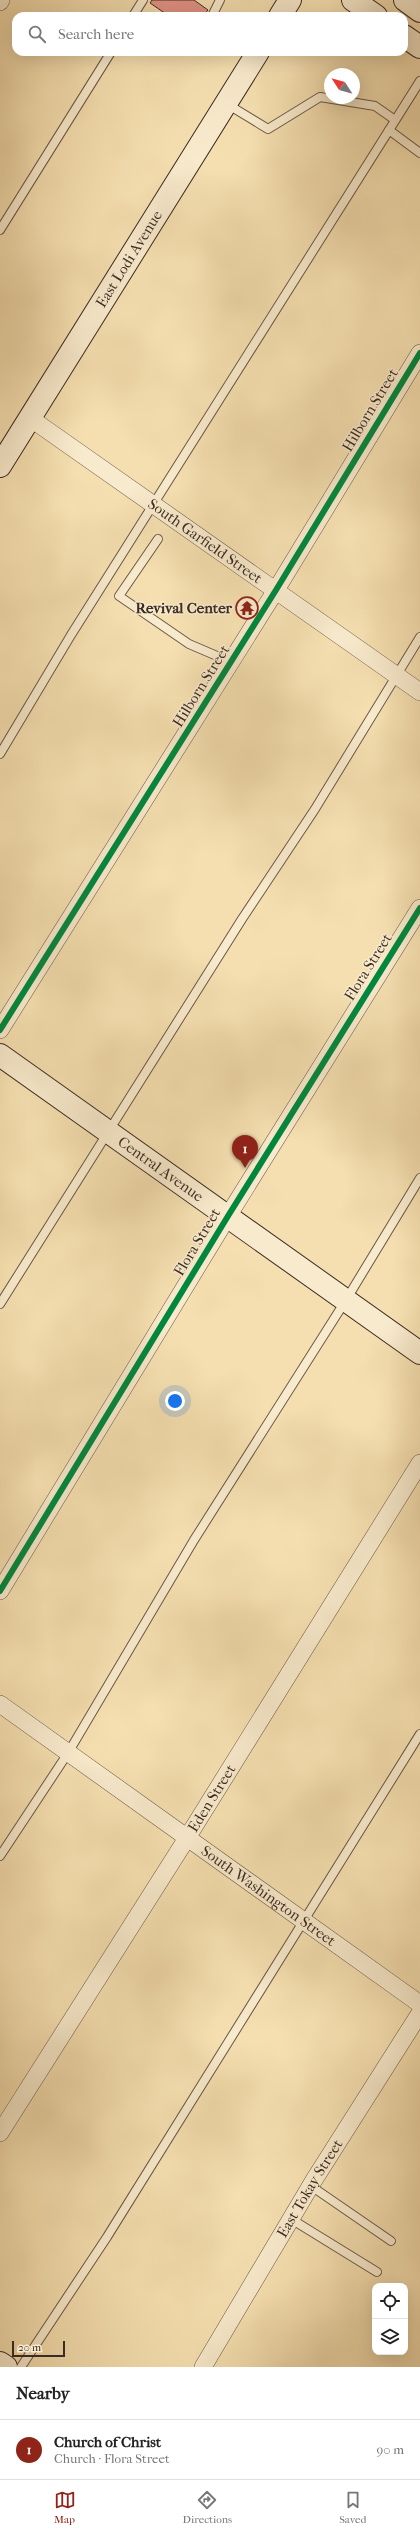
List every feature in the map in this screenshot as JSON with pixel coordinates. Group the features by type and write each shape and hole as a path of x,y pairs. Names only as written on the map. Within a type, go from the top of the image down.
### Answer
{"main road":[{"path":"282,12 290,0"},
{"path":"353,0 370,12"},
{"path":"405,0 420,11"},
{"path":"408,39 420,47"},
{"name":"East Lodi Avenue","path":"0,466 226,103 252,56"},
{"name":"Central Avenue","path":"0,1055 111,1131 420,1353"},
{"path":"0,2363 6,2367"}],"street":[{"name":"Hilborn Street","path":"0,1030 276,590 420,353"},
{"name":"South Garfield Street","path":"30,418 420,692"},
{"name":"Flora Street","path":"0,1591 228,1216 420,908"},
{"name":"Eden Street","path":"0,2133 187,1838 420,1462"},
{"name":"South Washington Street","path":"0,1704 420,2004"},
{"name":"East Tokay Street","path":"203,2367 311,2186 420,2013"}],"lane":[{"path":"136,12 143,0"},
{"path":"214,12 220,0"},
{"path":"0,230 109,56"},
{"path":"0,754 154,504 293,286 344,199 420,81"},
{"path":"226,103 268,129 320,97 375,106 395,120"},
{"path":"389,130 420,153"},
{"path":"158,539 119,596 189,644 231,662"},
{"path":"0,1304 111,1131 420,638"},
{"path":"0,1856 68,1753 194,1540 346,1300 420,1178"},
{"path":"21,2367 107,2237 420,1734"},
{"path":"311,2186 391,2241"},
{"path":"291,2219 377,2272"}],"building":[{"path":"152,0 194,0 208,10 206,12 163,12 150,3"}],"cycle path":[{"path":"0,1030 276,590 420,353"},
{"path":"0,1591 228,1216 420,908"}],"place":[{"name":"Revival Center","path":"247,608"},
{"name":"Church of Christ","path":"245,1168"}]}
